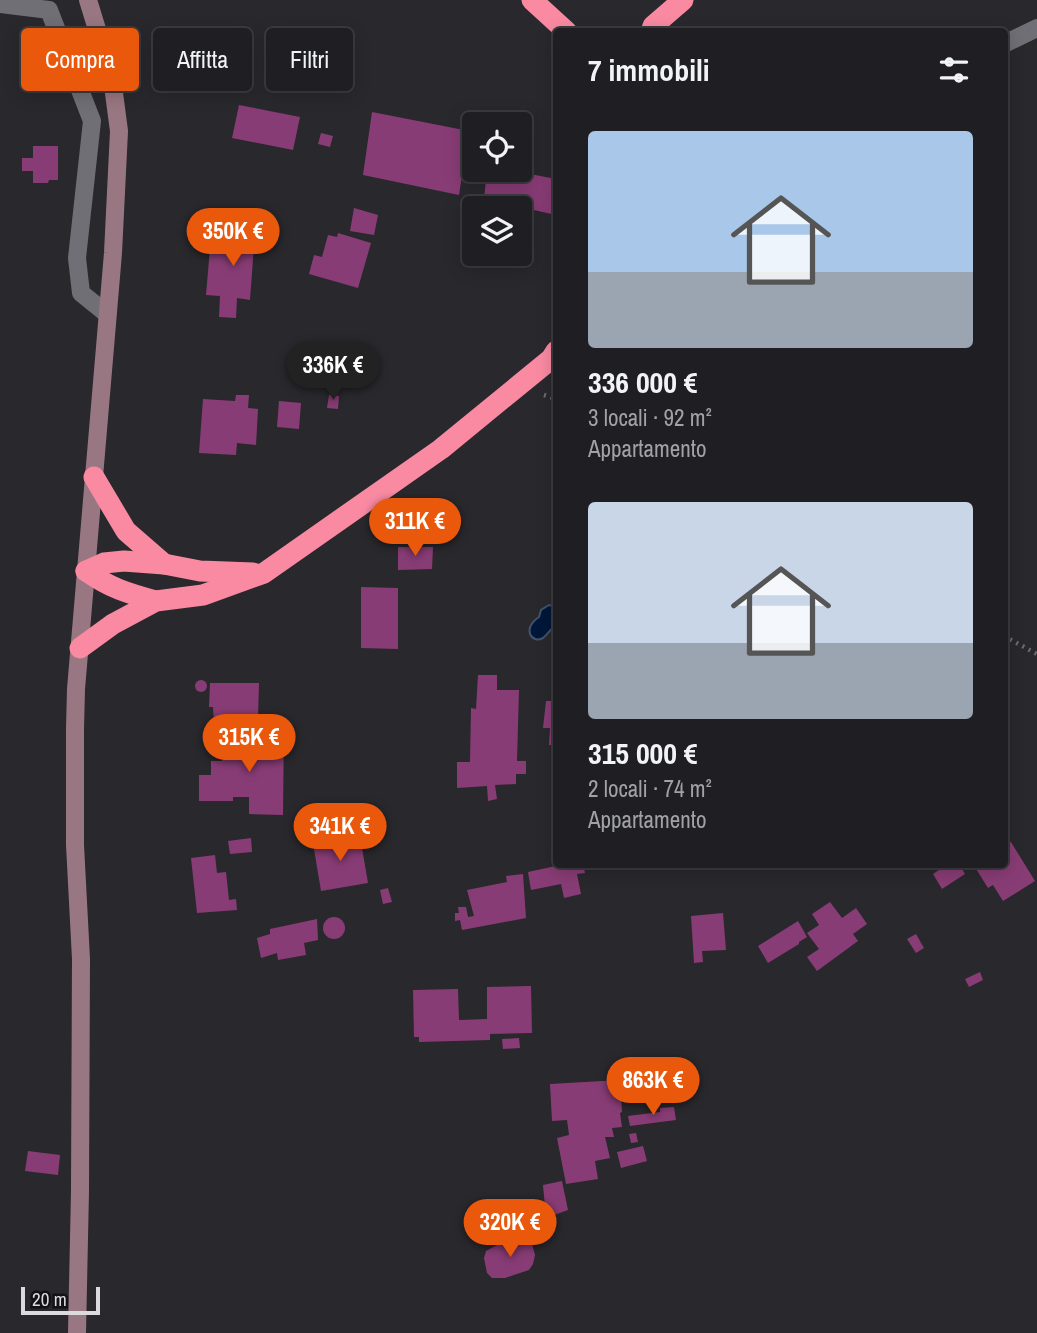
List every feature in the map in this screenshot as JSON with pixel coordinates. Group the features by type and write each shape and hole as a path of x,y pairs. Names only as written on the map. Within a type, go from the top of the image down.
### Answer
{"highway":[{"path":"532,0 563,28"},
{"path":"652,28 683,0"},
{"path":"80,648 113,624 156,601 203,595 264,573 441,449 553,356"},
{"path":"94,477 127,531 164,564"},
{"path":"156,601 121,592 86,571 104,563 124,561 164,564 200,572 264,573"}],"main road":[{"path":"77,1333 81,959 75,845 75,729 113,253 119,131 112,78 88,0"}],"street":[{"path":"0,4 48,10 92,121 77,258 81,293 107,314"},
{"path":"1008,42 1037,28"}],"path":[{"path":"1008,638 1037,654"}],"water":[{"path":"549,605 553,606 553,628 543,638 535,639 530,634 530,626 539,617 541,610"}],"building":[{"path":"239,105 300,117 293,150 232,138"},
{"path":"372,112 462,130 462,176 459,195 363,175"},
{"path":"321,133 333,136 330,147 318,144"},
{"path":"33,146 58,146 58,180 33,183 33,171 22,171 22,158 33,158"},
{"path":"532,174 553,178 553,214 532,210 532,196 484,196 486,182 532,182"},
{"path":"354,208 378,215 374,235 350,231"},
{"path":"234,216 256,218 250,300 237,298 236,318 219,317 220,296 206,295 210,248 231,250"},
{"path":"338,233 371,243 358,288 309,274 314,255 322,257 328,235 337,237"},
{"path":"236,395 249,395 248,408 258,409 256,445 237,443 236,455 199,453 203,399 235,401"},
{"path":"329,395 339,396 338,409 327,408"},
{"path":"279,401 301,403 299,429 277,427"},
{"path":"398,547 433,547 432,569 398,570"},
{"path":"361,587 398,588 398,649 361,648"},
{"path":"478,675 497,675 497,690 519,690 517,761 526,761 526,774 516,774 516,784 495,785 497,799 488,801 487,786 457,788 457,762 470,762 471,708 476,709"},
{"path":"201,680 207,686 201,692 195,686"},
{"path":"210,683 259,683 258,717 253,717 252,725 230,726 226,716 221,715 221,722 214,722 213,707 209,707"},
{"path":"546,701 553,701 553,745 549,745 550,728 543,728"},
{"path":"263,727 284,728 283,815 249,814 249,797 233,797 233,801 199,801 199,775 211,775 211,761 222,761 222,741 262,741"},
{"path":"360,836 368,883 321,891 313,843"},
{"path":"251,838 252,852 230,854 228,841"},
{"path":"1011,842 1035,881 1003,901 993,885 988,888 976,868 1008,868 1008,843"},
{"path":"215,855 217,873 226,872 229,900 236,899 237,910 197,913 191,858"},
{"path":"553,867 584,868 585,873 577,874 581,894 564,898 561,884 531,890 528,872"},
{"path":"942,868 961,868 965,874 942,889 933,874"},
{"path":"523,874 526,918 462,930 460,920 455,921 455,913 459,913 458,907 466,907 468,917 474,916 467,890 507,882 506,876"},
{"path":"388,888 392,902 383,904 380,890"},
{"path":"830,902 842,918 856,908 867,924 853,934 858,941 817,971 807,957 819,949 807,933 819,925 812,914"},
{"path":"723,913 726,950 702,951 703,962 694,963 691,916"},
{"path":"334,917 342,920 345,928 342,936 334,939 326,936 323,928 326,920"},
{"path":"317,919 318,940 304,943 306,955 278,960 277,953 261,958 257,938 270,934 270,929"},
{"path":"798,921 807,937 768,963 758,946"},
{"path":"916,934 924,948 916,953 907,939"},
{"path":"980,972 983,980 969,987 965,979"},
{"path":"531,986 532,1033 490,1034 490,1040 419,1042 419,1037 414,1037 413,990 458,989 459,1020 487,1019 487,987"},
{"path":"519,1038 520,1048 503,1049 502,1039"},
{"path":"620,1080 622,1127 612,1128 614,1137 605,1137 610,1158 595,1161 598,1179 566,1184 557,1138 569,1135 567,1120 552,1121 550,1084"},
{"path":"674,1107 676,1120 630,1126 628,1116 660,1112 660,1108"},
{"path":"636,1133 638,1142 631,1143 629,1134"},
{"path":"643,1146 647,1161 621,1168 617,1152"},
{"path":"28,1151 60,1155 58,1175 25,1171"},
{"path":"562,1181 568,1210 546,1218 543,1185"},
{"path":"519,1239 532,1244 535,1255 529,1270 505,1278 492,1278 487,1273 484,1258 486,1251"}]}
